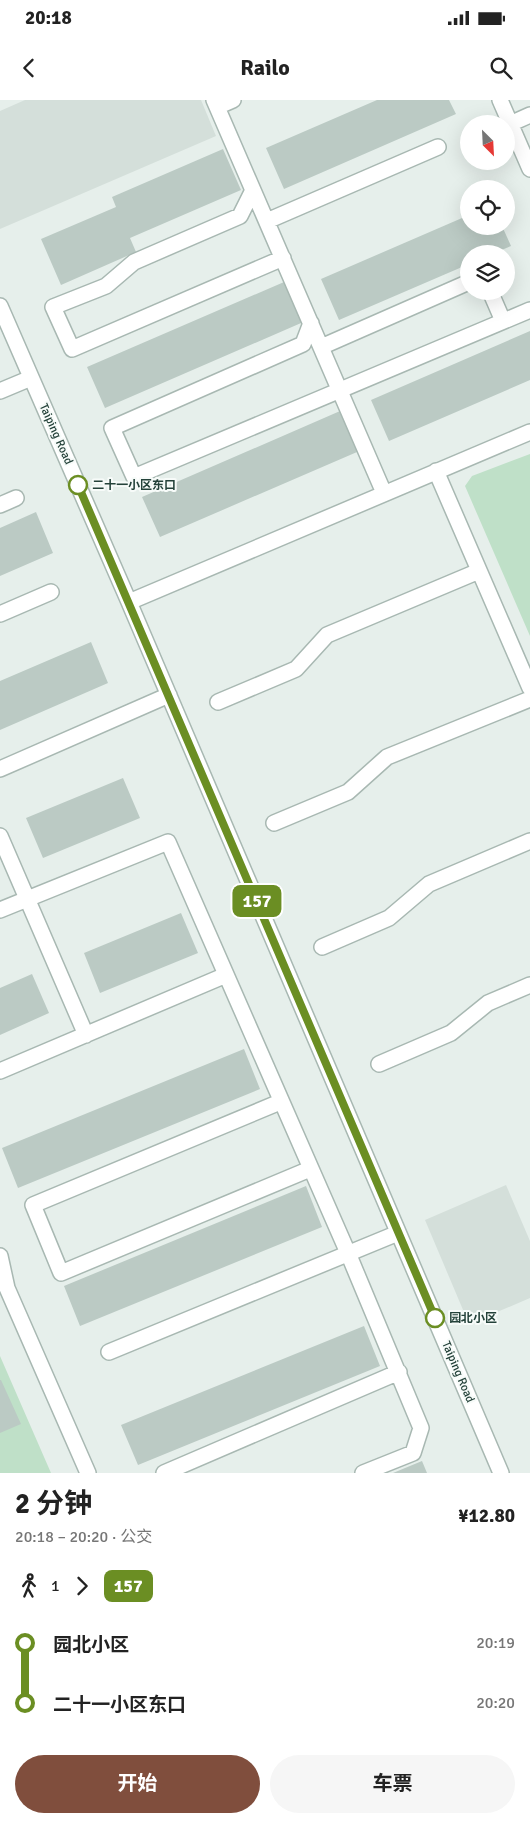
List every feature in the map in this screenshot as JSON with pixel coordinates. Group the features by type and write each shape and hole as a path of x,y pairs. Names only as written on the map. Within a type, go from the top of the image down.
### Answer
{"street":[{"path":"234,100 216,103 384,493"},
{"path":"500,100 506,115"},
{"path":"515,122 530,115"},
{"path":"515,135 530,169"},
{"path":"267,221 438,147"},
{"path":"253,190 240,216 134,262 106,286 54,307 68,341 72,349 283,258"},
{"path":"321,347 460,286"},
{"path":"494,300 503,321"},
{"name":"Taiping Road","path":"0,306 129,602 501,1473"},
{"path":"311,323 303,344 112,428 134,477 530,310"},
{"path":"0,391 31,378"},
{"path":"129,602 530,432"},
{"path":"436,471 530,688"},
{"path":"0,505 16,498"},
{"path":"218,702 296,669 327,635 479,571"},
{"path":"0,614 51,592"},
{"path":"0,768 169,696"},
{"path":"274,823 348,792 388,757 530,699"},
{"path":"0,836 86,1035"},
{"path":"322,947 389,918 429,884 530,841"},
{"path":"0,910 168,842 399,1372 421,1428 413,1453 364,1473"},
{"path":"0,1071 226,975"},
{"path":"379,1064 451,1034 488,1003 530,985"},
{"path":"280,1102 33,1205 61,1274 310,1170"},
{"path":"109,1352 398,1233"},
{"path":"0,1256 3,1290 88,1473"},
{"path":"164,1473 399,1372"}],"shaded area":[{"path":"25,100 201,100 216,136 0,229 0,111"},
{"path":"506,1185 530,1241 530,1298 469,1324 425,1220"}],"green space":[{"path":"530,454 530,636 465,486 472,476"},
{"path":"0,1356 51,1473 0,1473"}],"building":[{"path":"377,100 449,100 456,114 284,189 266,148"},
{"path":"223,149 241,190 130,238 136,252 61,285 41,239 116,207 112,197"},
{"path":"460,219 460,235 506,235 511,245 460,245 460,268 339,320 321,279"},
{"path":"291,279 308,320 105,408 87,367"},
{"path":"530,331 530,380 389,441 371,400"},
{"path":"347,408 364,449 160,537 142,497"},
{"path":"36,512 53,553 0,576 0,528"},
{"path":"91,642 108,683 0,730 0,681"},
{"path":"123,778 140,818 43,858 26,818"},
{"path":"181,913 198,953 100,993 84,953"},
{"path":"32,974 49,1013 0,1035 0,988"},
{"path":"244,1049 260,1089 18,1188 2,1148"},
{"path":"306,1186 322,1227 80,1326 64,1286"},
{"path":"364,1326 380,1366 138,1465 121,1425"},
{"path":"0,1380 21,1424 0,1433"},
{"path":"422,1461 427,1473 393,1473"}],"bus line":[{"name":"157","path":"78,485 435,1318"}],"place":[{"name":"二十一小区东口","path":"78,485"},
{"name":"园北小区","path":"435,1318"}]}
